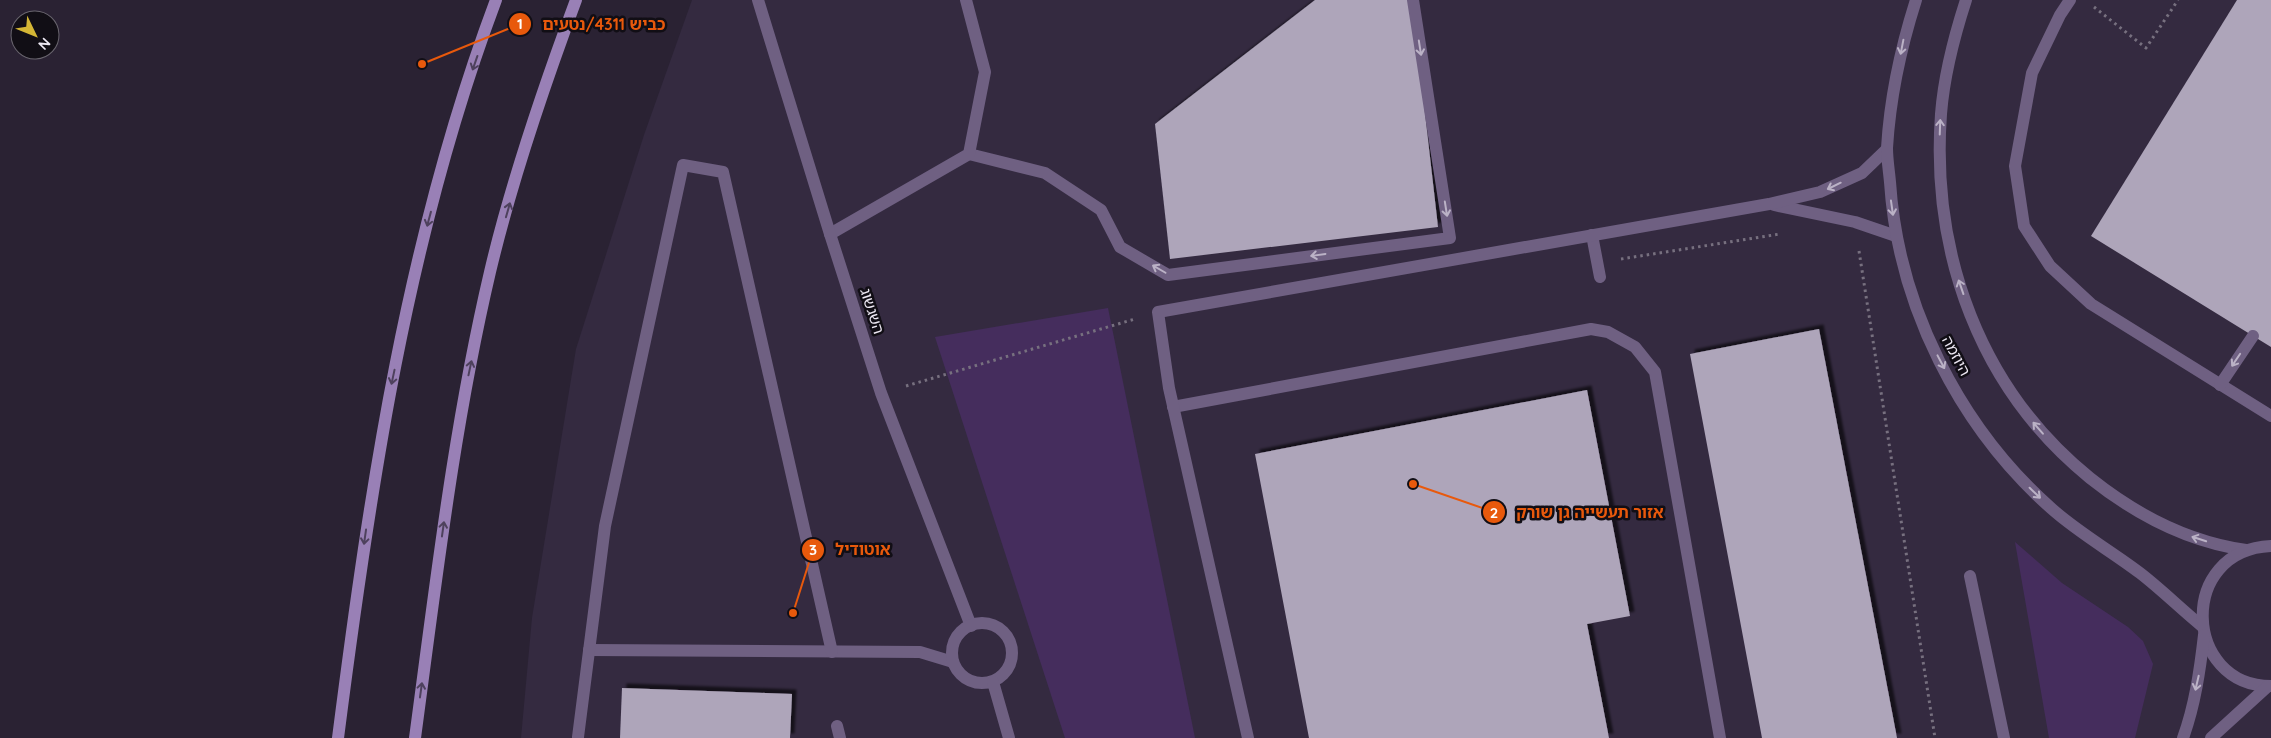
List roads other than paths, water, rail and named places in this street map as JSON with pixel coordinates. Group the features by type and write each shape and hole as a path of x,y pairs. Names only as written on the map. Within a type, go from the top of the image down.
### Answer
{"main road":[{"path":"338,738 373,485 407,309 425,234 462,103 496,0"},
{"path":"415,738 443,527 490,271 526,145 576,0"}],"street":[{"name":"השגשוג","path":"758,0 881,393 971,626"},
{"path":"966,0 985,72 969,154"},
{"path":"830,234 969,154 1045,174 1101,210 1120,247 1168,275 1450,238 1413,0"},
{"name":"היוזמה","path":"1916,0 1905,34 1896,81 1887,149 1896,236 1908,284 1926,332 1964,404 1991,444 2020,478 2052,510 2141,574 2204,631"},
{"name":"היוזמה","path":"1966,0 1946,74 1941,113 1941,193 1947,238 1958,279 1975,326 1996,369 2033,424 2054,446 2104,489 2134,509 2192,537 2222,547 2246,550"},
{"path":"2070,0 2060,15 2036,65 2030,83 2015,166 2024,226 2050,266 2091,304 2271,416"},
{"path":"1248,738 1173,407 1158,312 1769,204 1820,192 1862,173 1887,149"},
{"path":"578,737 604,526 683,165 723,172 832,652"},
{"path":"1769,204 1855,222 1896,236"},
{"path":"1592,235 1600,277"},
{"path":"1173,407 1591,329 1608,332 1635,346 1655,372 1720,738"},
{"path":"2220,385 2253,336"},
{"path":"2183,738 2200,670 2204,631 2202,613 2205,592 2215,574 2229,560 2246,550 2268,544"},
{"path":"1970,576 2004,738"},
{"path":"986,623 996,626 1010,640 1012,660 1008,669 993,682 973,682 957,670 953,662 954,642 960,634 971,626 986,623"},
{"path":"2204,631 2213,655 2228,671 2247,682 2270,686"},
{"path":"589,650 920,652 953,662"},
{"path":"993,682 1008,738"},
{"path":"2211,738 2270,686"}],"place":[{"name":"כביש 4311/נטעים","path":"422,64"},
{"name":"אזור תעשייה גן שורק","path":"1413,484"},
{"name":"אוטודיל","path":"793,613"}]}
